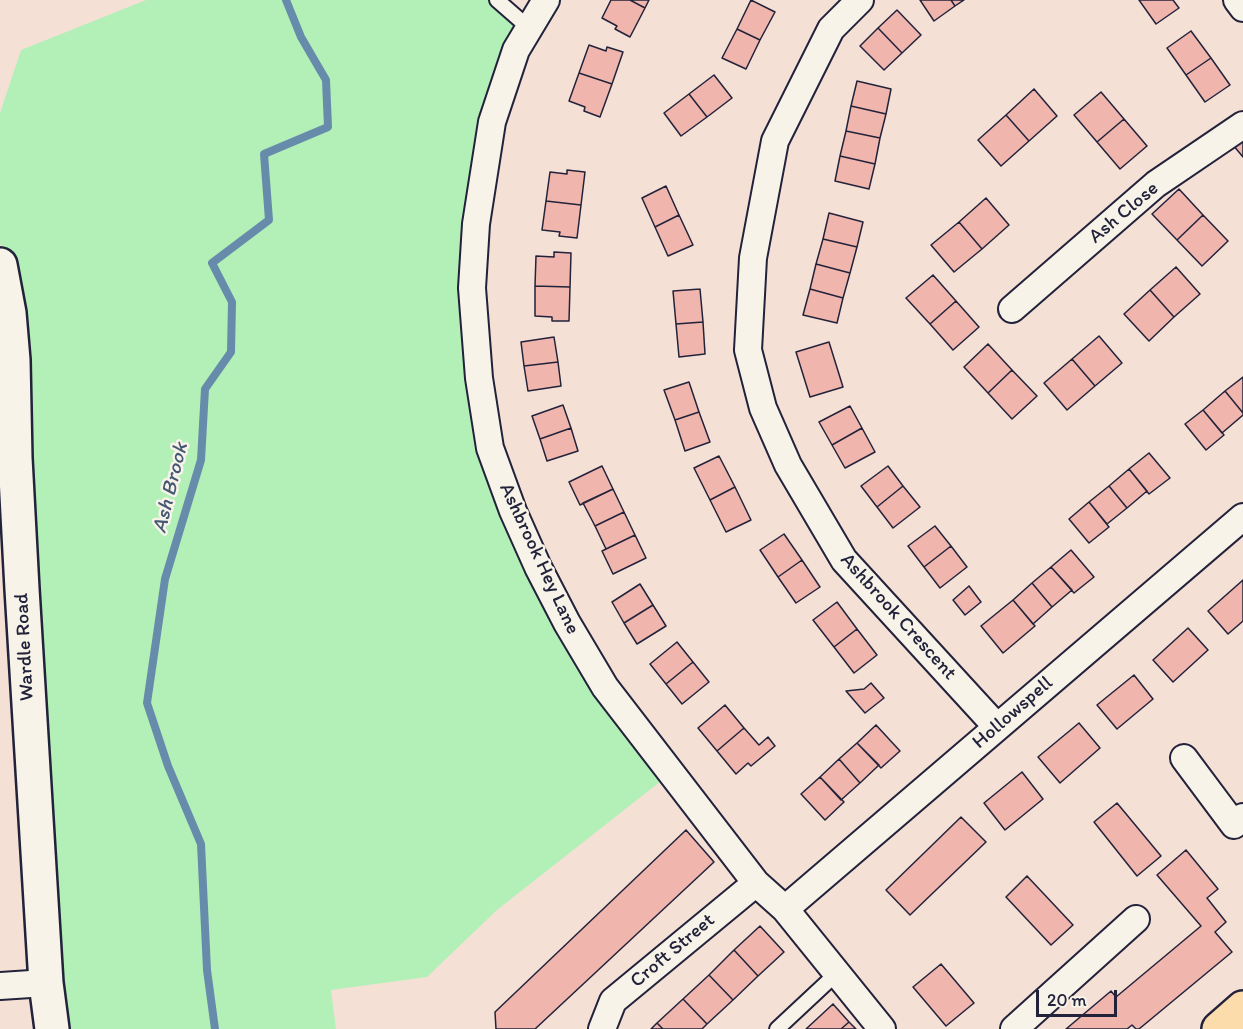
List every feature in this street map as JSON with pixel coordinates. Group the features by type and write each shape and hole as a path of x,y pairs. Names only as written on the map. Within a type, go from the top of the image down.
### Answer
{"highway":[{"path":"1219,1029 1243,1008"}],"street":[{"name":"Ashbrook Hey Lane","path":"546,0 516,50 492,122 476,224 472,288 479,378 490,448 513,511 538,567 567,623 605,687 756,883 785,909 882,1029"},
{"name":"Ashbrook Crescent","path":"860,0 831,29 775,141 753,258 748,350 763,408 788,465 844,560 997,727"},
{"path":"1237,0 1243,8"},
{"name":"Ash Close","path":"1012,309 1156,184 1243,125"},
{"name":"Wardle Road","path":"0,265 9,313 13,360 15,458 22,589 46,983 52,1029"},
{"name":"Hollowspell","path":"785,909 1243,517"},
{"path":"1184,758 1234,825 1243,817"},
{"name":"Croft Street","path":"602,1029 613,1001 756,883"},
{"path":"1014,1029 1136,919"},
{"path":"0,986 46,983"}],"lane":[{"path":"497,0 529,28"},
{"path":"777,1029 837,973"}],"green space":[{"path":"146,0 489,0 521,29 469,219 484,453 666,777 497,910 427,977 331,990 336,1029 60,1029 8,260 0,243 0,113 21,50"}],"building":[{"path":"611,0 630,0 645,8 630,37 615,29 617,26 602,18"},
{"path":"630,0 649,0 645,8"},
{"path":"751,0 775,12 760,40 737,29"},
{"path":"920,0 951,0 955,6 934,21"},
{"path":"951,0 964,0 955,6"},
{"path":"1139,0 1173,0 1179,8 1156,24"},
{"path":"897,10 921,35 902,53 878,28"},
{"path":"878,28 902,53 884,70 860,46"},
{"path":"737,29 760,40 746,69 722,58"},
{"path":"1191,31 1211,58 1186,75 1167,48"},
{"path":"589,45 606,51 607,47 623,52 612,84 579,73"},
{"path":"1211,58 1230,85 1205,102 1186,75"},
{"path":"579,73 612,84 600,117 584,111 585,107 569,101"},
{"path":"714,75 732,98 707,117 689,94"},
{"path":"857,81 891,89 886,114 851,106"},
{"path":"1034,89 1057,116 1029,141 1006,115"},
{"path":"1101,92 1124,119 1097,142 1074,115"},
{"path":"689,94 707,117 681,136 664,113"},
{"path":"851,106 886,114 880,138 846,131"},
{"path":"1006,115 1029,141 1001,166 978,140"},
{"path":"1124,119 1147,146 1120,169 1097,142"},
{"path":"846,131 880,138 875,164 840,156"},
{"path":"1243,137 1243,157 1233,145"},
{"path":"840,156 875,164 869,189 835,181"},
{"path":"567,170 585,172 581,205 546,201 550,172 567,174"},
{"path":"666,186 679,215 655,227 642,198"},
{"path":"1179,189 1203,215 1177,240 1152,214"},
{"path":"986,198 1009,225 982,249 959,222"},
{"path":"546,201 581,205 577,238 559,236 560,232 542,230"},
{"path":"829,213 863,222 857,247 823,239"},
{"path":"679,215 693,245 668,256 655,227"},
{"path":"1203,215 1228,241 1202,266 1177,240"},
{"path":"959,222 982,249 954,272 931,245"},
{"path":"823,239 857,247 850,273 816,264"},
{"path":"554,252 571,253 570,287 535,286 536,256 554,257"},
{"path":"816,264 850,273 843,298 810,289"},
{"path":"1176,267 1200,294 1174,317 1150,290"},
{"path":"933,275 956,301 930,324 906,298"},
{"path":"535,286 570,287 569,321 552,321 552,317 535,316"},
{"path":"700,289 703,322 676,324 673,291"},
{"path":"810,289 843,298 837,323 803,315"},
{"path":"1150,290 1174,317 1149,341 1124,314"},
{"path":"956,301 979,327 953,350 930,324"},
{"path":"703,322 705,354 679,357 676,324"},
{"path":"1099,336 1122,363 1095,386 1072,359"},
{"path":"554,337 558,362 524,366 521,342"},
{"path":"829,342 843,387 810,397 796,352"},
{"path":"988,344 1012,370 988,393 964,367"},
{"path":"1072,359 1095,386 1067,410 1044,383"},
{"path":"558,362 561,386 528,391 524,366"},
{"path":"1012,370 1037,396 1012,419 988,393"},
{"path":"1243,377 1243,413 1225,391"},
{"path":"689,382 699,412 675,420 664,390"},
{"path":"1225,391 1243,415 1222,433 1203,410"},
{"path":"563,405 571,428 540,439 532,416"},
{"path":"850,406 862,428 832,445 819,422"},
{"path":"1203,410 1224,435 1206,450 1185,424"},
{"path":"699,412 710,442 685,451 675,420"},
{"path":"571,428 578,451 547,461 540,439"},
{"path":"862,428 875,452 845,468 832,445"},
{"path":"1149,453 1170,478 1149,494 1129,469"},
{"path":"719,456 735,487 710,500 694,468"},
{"path":"602,466 613,489 580,505 569,482"},
{"path":"888,466 903,486 877,507 861,486"},
{"path":"1129,469 1147,491 1127,508 1109,486"},
{"path":"903,486 920,507 893,528 877,507"},
{"path":"1109,486 1127,508 1107,524 1089,502"},
{"path":"735,487 751,520 726,532 710,500"},
{"path":"613,489 624,512 595,526 583,503"},
{"path":"1089,502 1109,527 1089,543 1069,519"},
{"path":"624,512 635,535 606,549 595,526"},
{"path":"935,526 951,546 924,567 908,546"},
{"path":"784,534 802,560 778,577 760,550"},
{"path":"635,535 646,558 613,574 602,551"},
{"path":"951,546 967,567 940,588 924,567"},
{"path":"1071,550 1094,577 1074,593 1051,567"},
{"path":"802,560 820,587 796,603 778,577"},
{"path":"1051,567 1072,590 1052,607 1032,583"},
{"path":"1243,580 1243,621 1228,634 1208,611"},
{"path":"1032,583 1052,607 1033,624 1013,600"},
{"path":"640,584 653,605 624,623 612,602"},
{"path":"969,586 981,602 965,615 953,600"},
{"path":"1013,600 1035,626 1003,653 981,626"},
{"path":"837,602 857,629 834,647 813,620"},
{"path":"653,605 666,626 637,644 624,623"},
{"path":"1188,628 1208,650 1173,682 1153,660"},
{"path":"857,629 877,655 854,673 834,647"},
{"path":"677,642 693,662 666,684 650,664"},
{"path":"693,662 709,682 682,704 666,684"},
{"path":"1134,675 1153,699 1117,729 1097,705"},
{"path":"871,683 884,698 865,713 846,691 864,689"},
{"path":"725,705 744,728 717,751 698,728"},
{"path":"1079,723 1100,748 1060,783 1038,757"},
{"path":"876,725 900,751 881,768 857,743"},
{"path":"744,728 759,745 768,737 775,746 751,766 748,763 736,774 717,751"},
{"path":"857,743 879,765 860,783 839,759"},
{"path":"839,759 860,783 841,800 820,777"},
{"path":"1022,772 1043,799 1005,830 984,803"},
{"path":"820,777 844,802 825,820 801,794"},
{"path":"1117,803 1161,856 1137,876 1094,822"},
{"path":"961,817 986,842 910,915 886,890"},
{"path":"686,830 714,862 535,1029 496,1029 495,1012"},
{"path":"1186,850 1218,889 1207,898 1226,922 1215,932 1232,952 1139,1029 1132,1025 1127,1029 1066,1029 1111,991 1116,997 1201,926 1157,875"},
{"path":"1027,876 1073,925 1051,945 1006,897"},
{"path":"760,926 784,952 758,976 734,950"},
{"path":"734,950 758,976 733,1000 709,975"},
{"path":"941,964 974,1003 946,1026 913,987"},
{"path":"709,975 733,1000 707,1024 683,999"},
{"path":"683,999 707,1024 702,1029 663,1029 657,1023"},
{"path":"833,1004 849,1022 841,1029 806,1029"},
{"path":"849,1022 856,1029 841,1029"},
{"path":"657,1023 663,1029 651,1029"}],"waterway":[{"name":"Ash Brook","path":"215,1029 207,970 201,844 168,766 147,703 165,579 201,460 205,389 231,352 232,302 212,263 269,220 264,154 328,127 326,80 301,37 286,0"}]}
